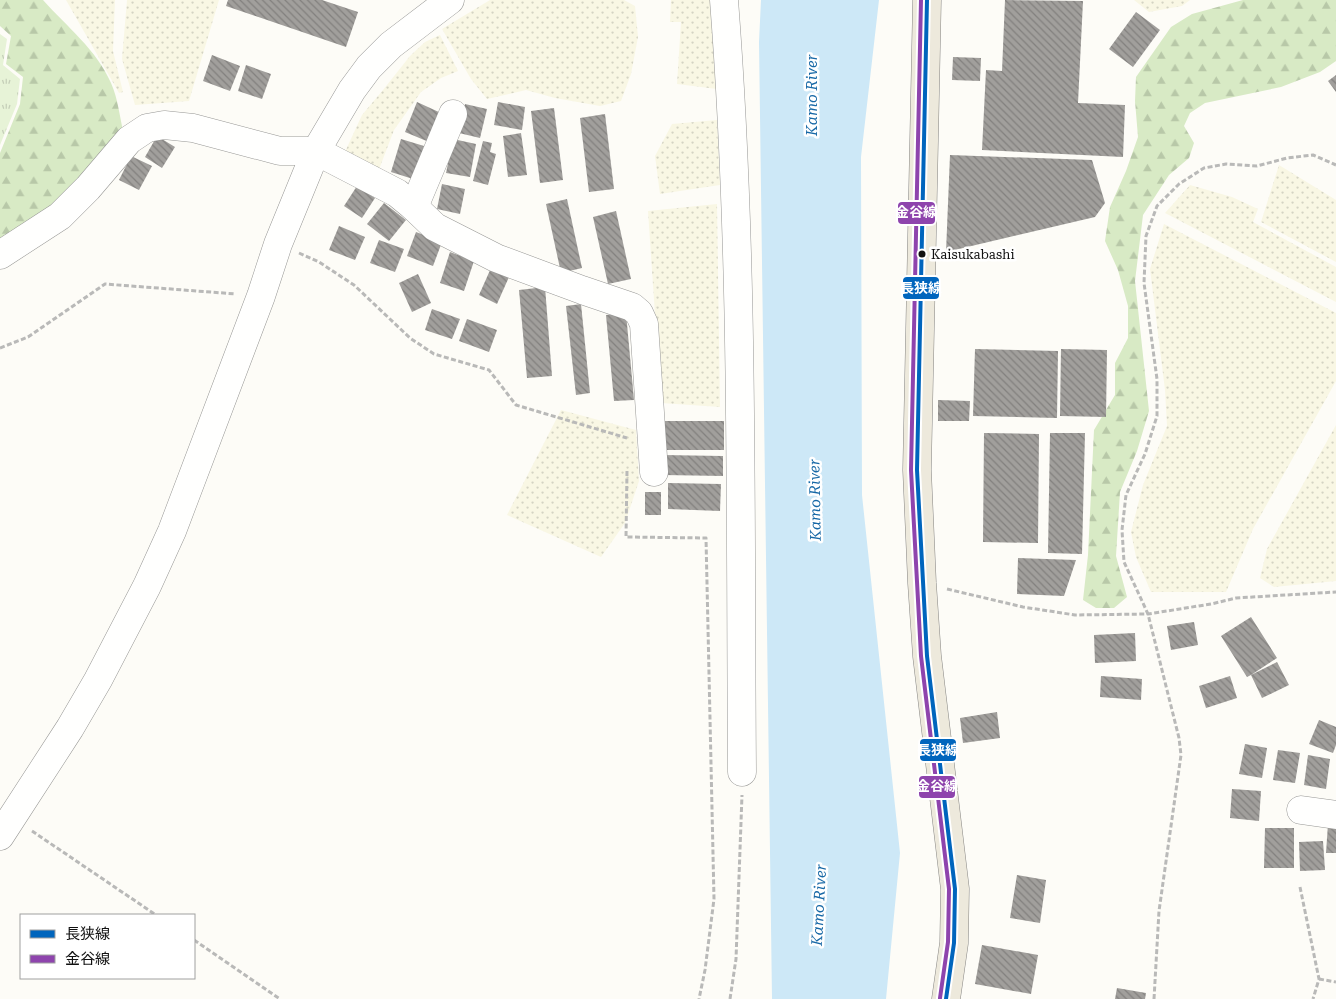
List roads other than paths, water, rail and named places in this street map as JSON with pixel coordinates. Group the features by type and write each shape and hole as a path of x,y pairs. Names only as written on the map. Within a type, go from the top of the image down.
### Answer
{"main road":[{"path":"927,0 917,470 927,656 955,890 954,943 946,999"}],"street":[{"path":"6,827 70,728 98,680 147,586 172,531 261,296 278,244 316,151 352,90 369,66 391,45 450,0"},
{"path":"724,0 728,40 734,167 740,424 742,772"},
{"path":"414,207 453,114"},
{"path":"0,255 60,216 88,188 129,140 147,128 164,125 193,128 280,151 316,151 397,193 435,227 496,258 632,307 639,313 644,324 654,472"},
{"path":"1301,810 1336,815"}],"water":[{"name":"Kamo River","path":"761,0 879,0 861,157 862,495 900,853 886,999 772,999 759,42"}],"place":[{"name":"Kaisukabashi","path":"922,254"}]}
